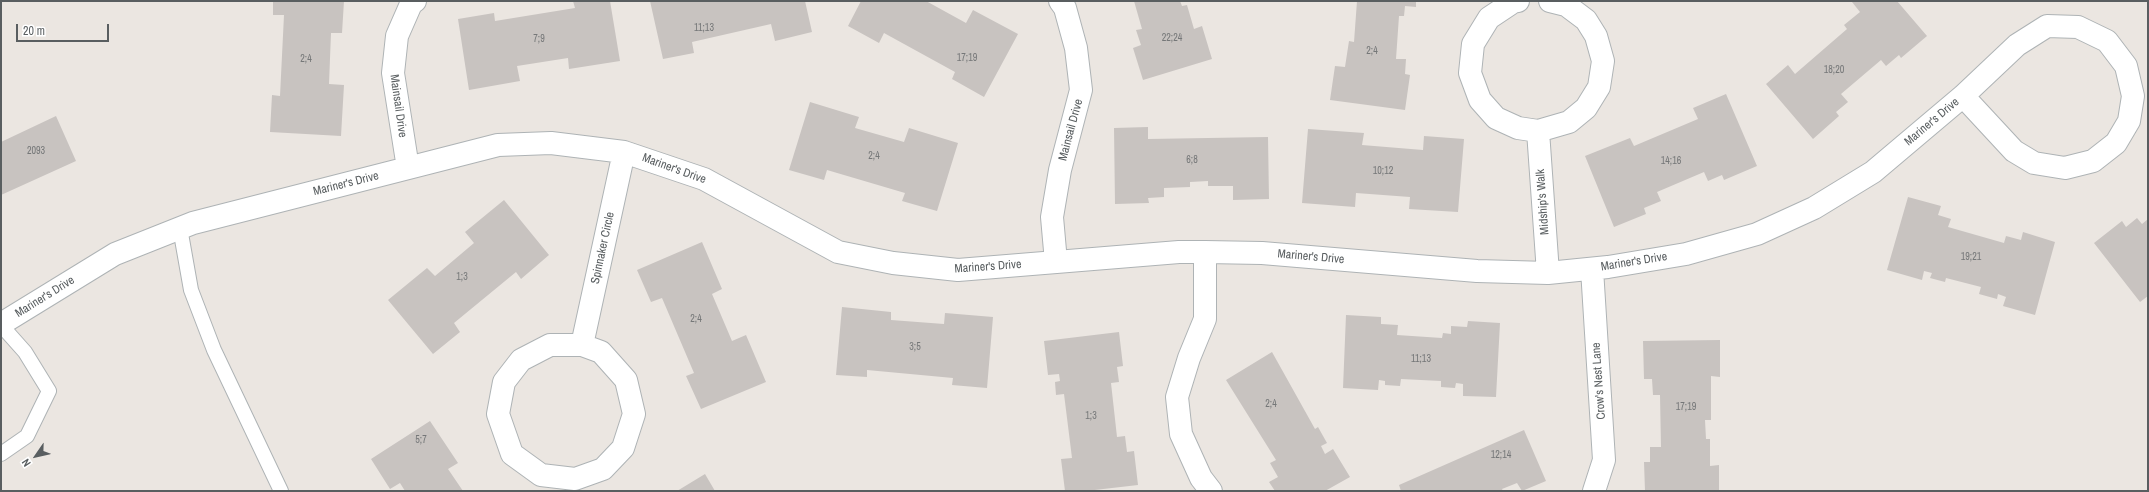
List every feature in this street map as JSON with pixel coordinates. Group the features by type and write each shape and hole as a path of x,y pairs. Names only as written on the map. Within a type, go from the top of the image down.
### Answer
{"street":[{"name":"Mainsail Drive","path":"408,168 393,73 397,36 411,4 414,1"},
{"name":"Mainsail Drive","path":"1056,262 1052,217 1060,170 1081,90 1076,48 1065,8 1060,1"},
{"path":"1518,1 1513,2 1489,18 1473,44 1470,73 1480,100 1496,118 1518,128 1538,131 1569,122 1586,108 1599,87 1603,61 1596,36 1586,20 1566,5 1550,1"},
{"name":"Mariner's Drive","path":"1,325 115,254 180,228 498,145 551,142 624,152 704,179 838,252 893,263 958,270 1179,252 1204,252 1262,254 1477,271 1548,273 1592,269 1686,254 1756,234 1814,208 1873,172 1962,96 2017,45 2047,26 2078,27 2107,41 2126,66 2133,96 2129,121 2116,143 2093,162 2065,168 2034,163 2014,151 1962,96"},
{"name":"Midship's Walk","path":"1538,131 1548,273"},
{"name":"Spinnaker Circle","path":"582,345 624,152"},
{"path":"1204,252 1205,319 1189,358 1177,397 1181,434 1201,478 1211,491"},
{"name":"Crow's Nest Lane","path":"1592,269 1604,460 1594,491"},
{"path":"550,345 582,345 600,352 626,380 634,414 632,421 623,448 603,469 575,479 541,475 512,454 498,414 504,382 521,360 550,345"}],"lane":[{"path":"180,228 191,290 214,350 281,491"},
{"path":"1,325 25,352 49,391 27,436 1,454"}],"building":[{"path":"273,1 344,1 342,33 331,33 329,84 344,85 341,136 270,132 272,95 280,96 284,15 273,15"},
{"path":"573,1 610,1 620,61 569,69 568,58 517,66 520,81 469,90 458,19 494,13 495,21 575,8"},
{"path":"650,1 805,1 812,32 775,41 771,24 692,42 694,53 663,59"},
{"path":"861,1 926,1 966,23 973,10 1018,34 984,97 952,79 955,72 884,33 879,43 848,26"},
{"path":"1134,1 1180,1 1182,6 1187,5 1194,29 1202,26 1212,59 1143,80 1133,48 1141,45 1136,30 1142,29"},
{"path":"1357,1 1416,1 1416,7 1405,6 1404,16 1399,16 1396,59 1406,59 1405,74 1410,75 1405,110 1330,100 1335,66 1345,67 1349,41 1354,42"},
{"path":"1897,1 1927,36 1901,58 1899,55 1886,66 1881,60 1841,94 1848,102 1836,112 1839,116 1813,139 1766,84 1788,65 1795,74 1847,29 1844,25 1860,12 1852,2"},
{"path":"1726,94 1757,166 1724,180 1722,175 1708,181 1704,172 1657,192 1661,201 1644,208 1646,214 1614,227 1585,156 1630,138 1634,146 1698,119 1693,108"},
{"path":"810,102 859,117 855,128 904,142 909,128 958,143 937,211 902,201 905,193 827,170 824,180 789,170"},
{"path":"56,116 76,161 1,195 1,142"},
{"path":"1148,127 1148,139 1268,137 1269,199 1233,200 1233,186 1208,186 1208,181 1190,182 1190,187 1164,188 1164,197 1148,198 1149,203 1115,204 1114,128"},
{"path":"1308,129 1364,133 1362,145 1423,150 1424,136 1464,139 1458,212 1409,209 1410,197 1356,193 1355,207 1302,203"},
{"path":"1908,197 1941,206 1938,215 1951,219 1948,227 2004,243 2006,236 2021,240 2023,232 2055,242 2035,315 2003,306 2006,297 1998,294 1997,299 1979,294 1981,287 1946,278 1945,282 1930,278 1932,273 1924,271 1922,280 1887,270"},
{"path":"504,200 549,255 521,279 516,272 454,323 460,332 433,354 388,300 427,268 435,276 474,243 465,232"},
{"path":"2137,218 2142,224 2148,219 2148,296 2140,302 2094,243 2122,221 2126,227"},
{"path":"702,242 722,289 712,294 732,341 746,335 766,382 701,409 686,376 694,373 662,298 651,302 637,270"},
{"path":"842,307 891,312 891,320 944,324 945,313 993,317 987,388 952,385 953,378 867,370 867,377 836,375"},
{"path":"1346,315 1381,317 1381,324 1398,325 1397,335 1442,338 1443,333 1451,334 1451,326 1467,327 1468,321 1500,323 1496,397 1463,396 1463,384 1456,383 1455,388 1441,387 1441,381 1401,379 1400,386 1385,385 1385,381 1379,380 1378,390 1343,388"},
{"path":"1119,332 1123,366 1117,367 1119,382 1111,383 1117,437 1125,436 1127,452 1134,451 1138,485 1086,491 1065,491 1061,459 1072,458 1064,394 1056,395 1055,382 1060,381 1059,374 1048,375 1044,341"},
{"path":"1720,340 1720,377 1711,376 1711,420 1705,420 1706,439 1710,439 1710,466 1719,465 1719,491 1645,491 1644,462 1650,462 1650,447 1661,447 1660,395 1653,395 1652,379 1644,379 1643,341"},
{"path":"1272,352 1315,429 1318,427 1327,443 1321,446 1325,454 1333,449 1350,477 1325,491 1275,491 1269,482 1278,477 1270,463 1276,460 1226,380"},
{"path":"430,421 458,463 448,469 463,491 405,491 400,483 390,489 371,459"},
{"path":"1524,430 1546,481 1522,491 1517,483 1502,489 1503,491 1401,491 1399,485"},
{"path":"705,474 715,491 677,491"}]}
